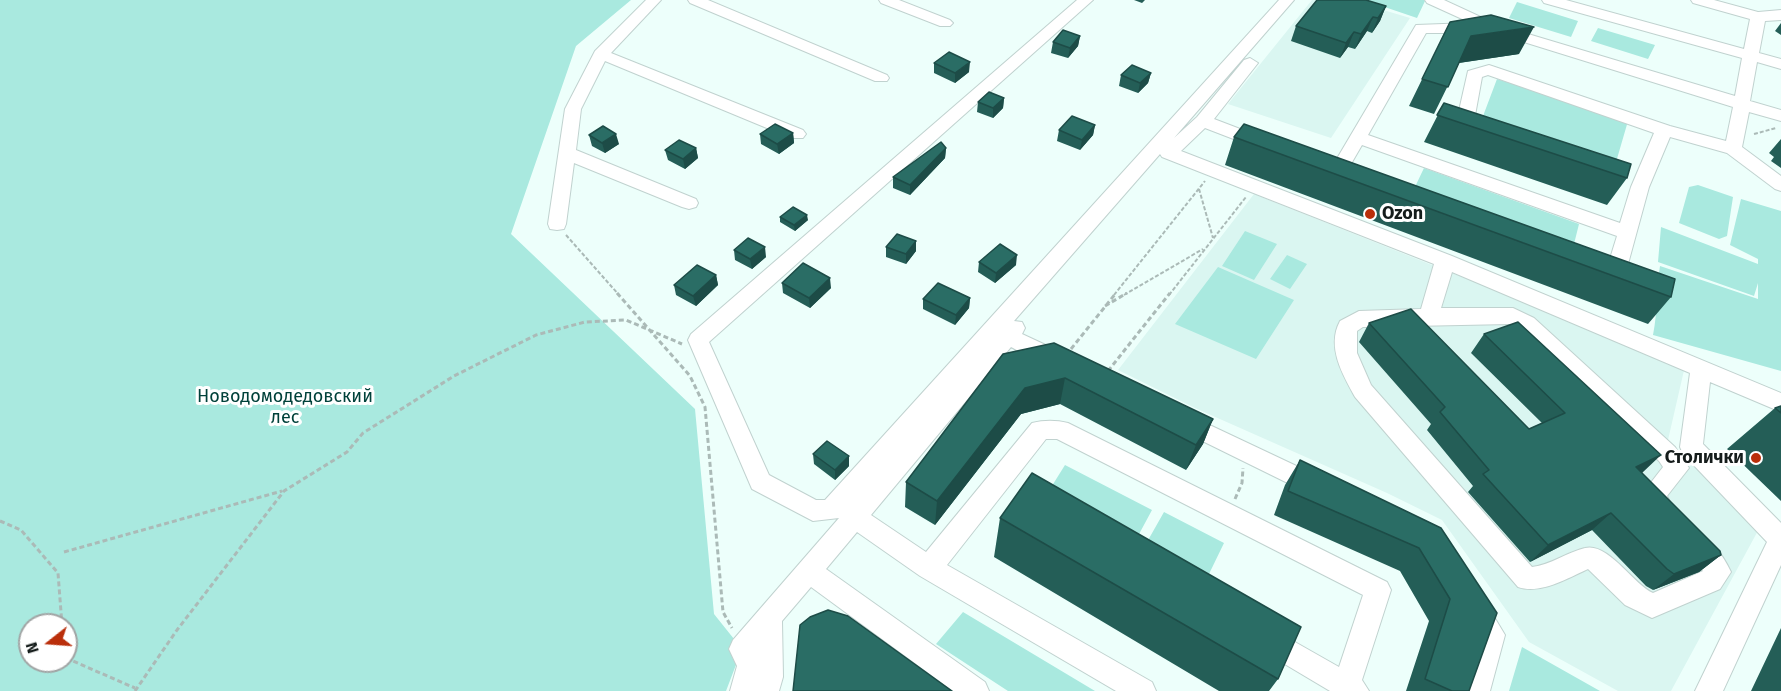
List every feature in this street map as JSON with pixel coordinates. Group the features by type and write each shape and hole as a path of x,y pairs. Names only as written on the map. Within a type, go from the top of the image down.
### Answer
{"street":[{"path":"557,224 573,109 601,54 654,0"},
{"path":"695,0 881,78"},
{"path":"886,0 945,22"},
{"path":"1086,0 699,340 760,482 813,511 831,510 1085,229 1287,0"},
{"path":"744,691 751,666 742,649 853,516 1008,337 1169,153 1203,121 1302,0"},
{"path":"1549,0 1781,64"},
{"path":"1698,0 1738,5 1758,16 1781,15"},
{"path":"1338,172 1435,1 1493,28 1781,116"},
{"path":"1734,144 1758,16"},
{"path":"1420,28 1493,28"},
{"path":"601,54 797,134"},
{"path":"1498,136 1465,124 1474,74 1489,69 1664,130 1734,144 1781,185"},
{"path":"1203,121 1283,152"},
{"path":"1592,267 1615,275 1626,232 1634,185 1664,130"},
{"path":"1359,138 1626,232"},
{"path":"567,153 689,203"},
{"path":"1169,153 1445,261 1781,403"},
{"path":"1316,164 1360,181"},
{"path":"1429,316 1445,261"},
{"path":"1429,316 1513,316 1527,323 1667,454 1677,468 1654,494 1663,513 1709,558 1718,572 1712,581 1652,606 1635,597 1600,562 1588,558 1537,578 1527,579 1363,391 1347,362 1344,340 1347,327 1359,320 1429,316"},
{"path":"1008,337 1070,367"},
{"path":"1701,368 1692,447 1781,539 1709,691"},
{"path":"1164,412 1335,495"},
{"path":"929,568 1009,488 1040,430 1060,430 1378,590 1337,686 1245,627"},
{"path":"853,516 929,568 1142,691"},
{"path":"808,570 975,691"},
{"path":"1462,589 1492,635 1476,691"},
{"path":"765,691 770,677 769,616"}],"path":[{"path":"1734,144 1781,127"},
{"path":"1070,367 1104,307 1214,171"},
{"path":"1107,372 1254,186"},
{"path":"1199,189 1213,238"},
{"path":"557,224 690,376 705,407 723,612 742,649"},
{"path":"1104,307 1206,247"},
{"path":"64,552 284,491 347,453 363,433 453,376 536,335 585,322 626,320 683,344 699,340"},
{"path":"1229,515 1242,483 1243,469 1249,454"},
{"path":"78,664 135,690 177,630 284,491"},
{"path":"0,521 21,530 58,573 61,613"}],"shaded area":[{"path":"1312,0 1350,0 1410,18 1331,138 1228,104"},
{"path":"1254,194 1685,366 1668,440 1760,527 1671,691 1618,691 1529,642 1442,520 1387,493 1195,408 1118,370"}],"green space":[{"name":"Новодомодедовский лес","path":"0,0 631,0 576,46 511,234 695,409 714,614 742,649 726,691 0,691"},
{"path":"1364,0 1424,0 1425,1 1417,18"},
{"path":"1517,2 1578,21 1571,37 1509,18"},
{"path":"1598,28 1655,45 1648,59 1591,41"},
{"path":"1497,79 1628,121 1614,169 1480,124"},
{"path":"1424,168 1579,224 1573,248 1414,189"},
{"path":"1698,185 1733,197 1727,236 1719,239 1679,223 1689,187"},
{"path":"1741,199 1781,211 1781,371 1653,335 1660,266 1758,299 1758,283 1754,296 1658,262 1661,227 1758,264 1758,259 1730,245"},
{"path":"1245,231 1277,244 1254,280 1222,266"},
{"path":"1287,255 1307,264 1290,289 1270,279"},
{"path":"1218,267 1294,300 1256,359 1175,324"},
{"path":"1065,465 1152,510 1138,536 1050,489"},
{"path":"1164,512 1224,543 1209,574 1147,542"},
{"path":"963,612 1095,691 1008,691 936,644"},
{"path":"1522,647 1600,691 1509,691"}],"building":[{"path":"1317,0 1366,0 1386,6 1378,18 1373,17 1361,34 1354,32 1346,43 1296,26"},
{"path":"1491,15 1534,27 1471,36 1448,87 1422,79 1450,22"},
{"path":"1063,30 1080,36 1070,48 1053,42"},
{"path":"949,52 970,62 955,73 934,63"},
{"path":"1132,65 1151,73 1140,83 1121,75"},
{"path":"989,92 1004,98 993,108 978,102"},
{"path":"1444,103 1631,164 1627,178 1437,115"},
{"path":"1072,116 1095,125 1082,140 1059,130"},
{"path":"775,124 793,133 777,144 760,134"},
{"path":"1244,124 1675,279 1671,297 1234,137"},
{"path":"603,126 616,134 602,143 589,135"},
{"path":"679,140 696,148 683,159 665,150"},
{"path":"941,142 946,148 910,185 893,177"},
{"path":"793,207 807,215 794,225 780,217"},
{"path":"897,234 916,241 906,254 886,247"},
{"path":"748,238 765,247 750,259 734,250"},
{"path":"1000,244 1017,255 996,273 979,262"},
{"path":"803,263 830,278 809,298 782,283"},
{"path":"697,265 716,275 693,296 674,285"},
{"path":"938,283 970,298 956,315 923,299"},
{"path":"1411,309 1529,429 1565,413 1484,334 1518,322 1661,455 1636,467 1720,551 1721,555 1674,574 1611,513 1548,545 1483,474 1489,470 1440,412 1445,407 1369,323"},
{"path":"1054,343 1213,419 1196,445 1065,378 1025,388 937,501 906,482 1003,354"},
{"path":"827,441 849,456 835,470 813,454"},
{"path":"1300,460 1441,528 1497,613 1469,691 1452,691 1425,679 1450,599 1419,548 1288,491"},
{"path":"1032,473 1301,627 1278,679 1000,518"},
{"path":"828,610 848,616 952,691 793,691 800,625 810,617"}],"place":[{"name":"Ozon","path":"1370,214"},
{"name":"Столички","path":"1756,458"}]}
